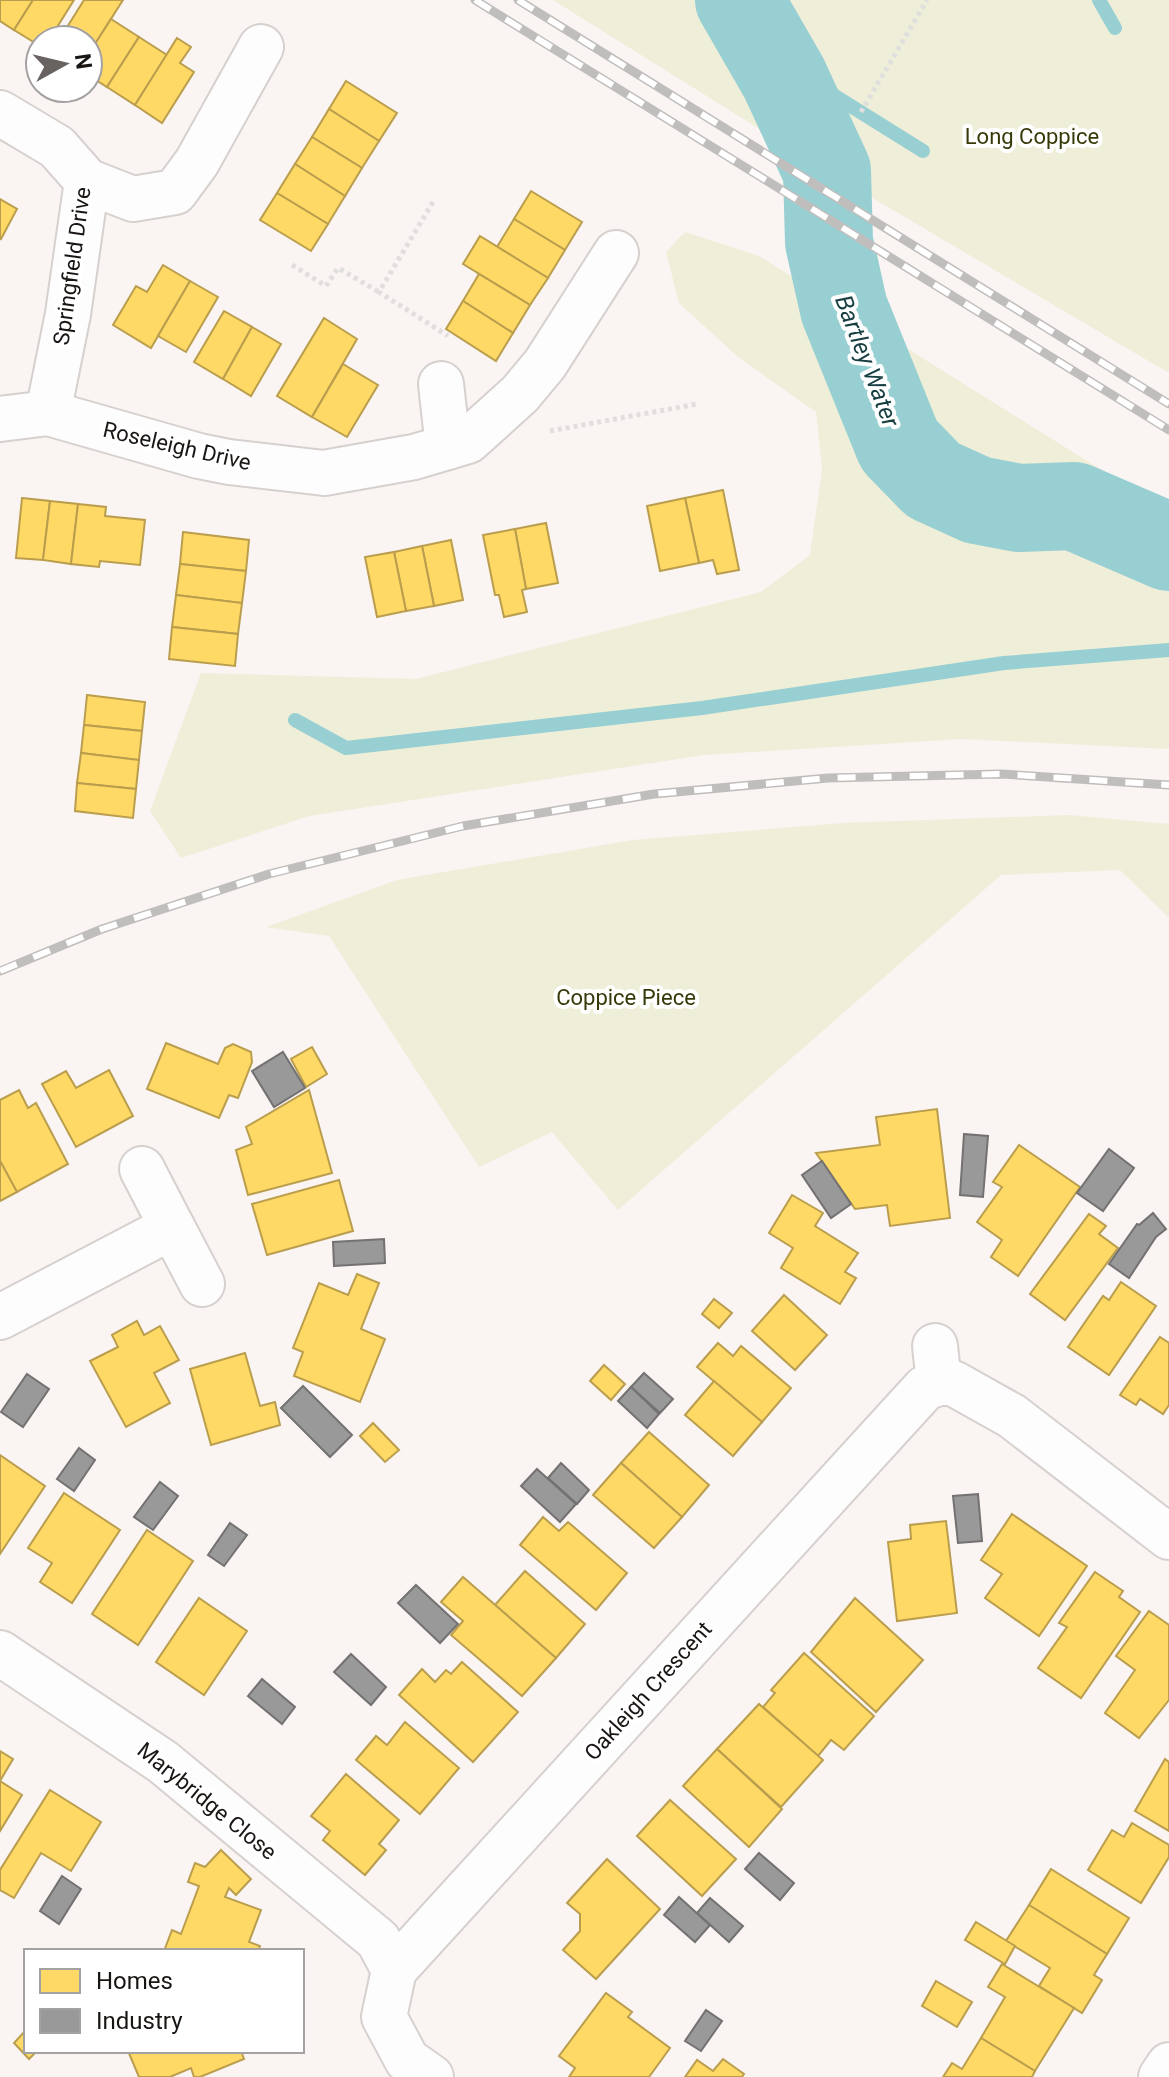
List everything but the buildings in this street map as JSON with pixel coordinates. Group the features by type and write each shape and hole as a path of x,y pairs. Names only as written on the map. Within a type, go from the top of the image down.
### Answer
{"street":[{"path":"87,181 133,199 175,192 197,162 261,47"},
{"name":"Springfield Drive","path":"0,113 57,147 87,181 68,314 48,413"},
{"name":"Roseleigh Drive","path":"0,419 48,413 199,456 324,473 414,457 468,441 520,394 545,364 616,253"},
{"path":"441,384 448,447"},
{"path":"142,1169 202,1284"},
{"path":"0,1317 172,1227"},
{"name":"Oakleigh Crescent","path":"394,1970 925,1388 937,1364 953,1383 1012,1416 1169,1537"},
{"name":"Marybridge Close","path":"0,1653 163,1762 378,1940 394,1970"},
{"path":"394,1970 369,2018 407,2060 431,2077"},
{"path":"1161,2077 1169,2065"}],"path":[{"path":"861,112 927,0"},
{"path":"379,292 433,202"},
{"path":"292,265 326,286 338,268 454,340 441,384"},
{"path":"547,432 697,404"}],"green space":[{"name":"Long Coppice","path":"553,0 1169,0 1169,373 827,171"},
{"path":"685,232 759,256 1169,512 1169,749 962,739 704,755 309,816 181,858 150,811 201,673 416,679 761,592 810,555 822,469 816,412 738,357 679,303 666,252"},
{"name":"Coppice Piece","path":"1069,815 1169,824 1169,918 1120,870 1001,875 618,1210 552,1132 479,1167 329,936 266,927 397,880 633,840 844,823"}],"waterway":[{"name":"Bartley Water","path":"739,0 784,78 827,171 829,242 844,309 899,445 933,480 977,500 1019,508 1074,506 1169,547"},
{"path":"1099,0 1115,28"},
{"path":"793,99 830,93 923,151"},
{"path":"295,720 346,748 702,708 1004,663 1169,650"}],"railway":[{"path":"475,0 1169,430"},
{"path":"518,0 1169,404"},
{"path":"0,971 102,929 269,874 463,826 654,794 828,778 1001,774 1169,785"}]}
